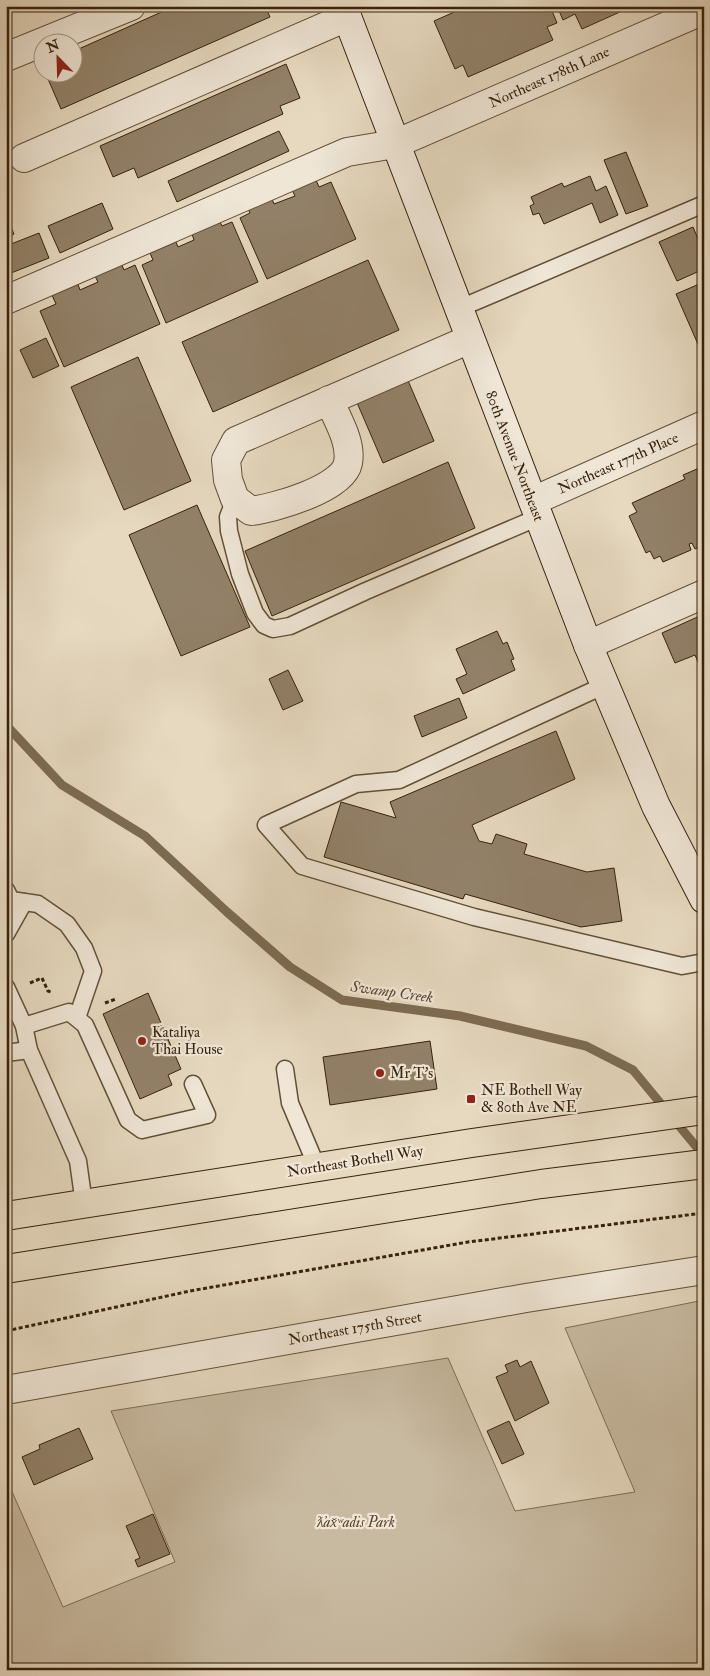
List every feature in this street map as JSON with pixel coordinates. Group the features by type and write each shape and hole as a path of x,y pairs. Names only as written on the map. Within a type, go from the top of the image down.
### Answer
{"main road":[{"name":"Northeast Bothell Way","path":"6,1216 592,1125 704,1110"},
{"path":"6,1269 541,1184 704,1164"}],"street":[{"path":"6,57 131,6"},
{"name":"Northeast 178th Lane","path":"6,300 346,152 395,144 704,10"},
{"path":"24,158 345,12"},
{"name":"80th Avenue Northeast","path":"345,12 588,645 656,806 704,899"},
{"path":"329,400 348,445 348,464 336,481 275,508 251,512 235,499 228,480 226,460 236,441 329,400 470,339"},
{"name":"Northeast 177th Place","path":"536,509 704,425"},
{"path":"588,645 704,594"},
{"name":"Northeast 175th Street","path":"6,1390 526,1298 704,1270"}],"lane":[{"path":"458,309 704,204"},
{"path":"235,499 228,517 229,531 240,574 255,613 264,625 273,629 290,626 536,509"},
{"path":"605,685 399,780 356,784 266,825 302,866 474,917 682,966 704,962"},
{"path":"6,890 11,900 38,904 67,924 84,948 92,971 77,1018"},
{"path":"6,934 24,902"},
{"path":"6,987 10,1004 24,1026 29,1050 78,1161 84,1204"},
{"path":"24,1026 69,1012 86,1025 128,1120 142,1130 207,1115 193,1084"},
{"path":"6,1053 29,1050"},
{"path":"285,1069 290,1103 317,1167"}],"path":[{"path":"6,1331 190,1291 468,1242 704,1213"}],"green space":[{"name":"ƛ̕ax̌ʷadis Park","path":"704,1300 704,1670 6,1670 6,1478 63,1607 175,1562 111,1411 448,1358 515,1511 635,1492 565,1328"}],"building":[{"path":"175,6 265,6 270,17 61,109 49,82 82,82 82,48"},
{"path":"468,6 550,6 557,23 547,27 553,40 468,77 463,65 455,69 434,21"},
{"path":"557,6 631,7 582,29 575,14 563,20"},
{"path":"286,64 300,98 280,106 283,114 138,178 134,168 113,177 100,146"},
{"path":"279,131 289,151 177,202 168,181"},
{"path":"626,152 648,206 626,214 604,160"},
{"path":"590,176 596,191 606,186 618,215 600,223 592,203 544,224 539,213 533,215 530,206 534,204 531,197 562,183 564,187"},
{"path":"316,180 319,187 331,182 356,239 267,279 240,218 250,213 248,209 272,199 274,204 295,196 292,190"},
{"path":"102,203 113,229 60,253 48,226"},
{"path":"6,215 14,234 6,238"},
{"path":"220,222 222,226 232,222 258,282 166,323 142,265 153,260 150,253 176,242 178,247 194,240 192,234"},
{"path":"693,227 704,253 704,269 677,281 659,242"},
{"path":"39,233 49,258 6,275 6,246"},
{"path":"368,260 399,330 213,412 182,342"},
{"path":"121,263 124,270 135,265 160,324 64,367 40,311 56,304 51,293 77,282 80,290 98,282 94,274"},
{"path":"704,282 704,358 676,294"},
{"path":"46,338 59,366 33,378 20,350"},
{"path":"138,357 191,481 124,510 71,387"},
{"path":"406,376 434,441 383,463 355,398"},
{"path":"448,462 475,528 272,616 245,551"},
{"path":"704,466 704,545 695,549 692,543 689,544 691,550 663,562 660,556 654,559 650,551 646,553 629,516 637,512 632,503 685,479 683,475"},
{"path":"197,505 250,627 181,656 129,535"},
{"path":"704,614 704,676 695,655 675,663 662,633"},
{"path":"497,631 503,644 507,642 514,659 511,660 515,670 463,694 456,679 467,674 456,649"},
{"path":"288,670 303,701 283,710 269,679"},
{"path":"459,698 467,718 422,737 414,716"},
{"path":"556,731 575,779 472,825 479,841 492,844 496,834 527,844 524,854 587,872 614,868 622,921 581,927 465,894 463,899 324,857 341,802 396,818 390,802"},
{"name":"Kataliya Thai House","path":"148,993 181,1069 168,1075 172,1085 140,1099 103,1014"},
{"name":"Mr T's","path":"430,1041 437,1089 330,1105 323,1057"},
{"path":"517,1360 520,1367 531,1361 549,1403 515,1421 496,1377 508,1372 505,1365"},
{"path":"509,1421 524,1454 502,1464 487,1431"},
{"path":"79,1428 93,1459 34,1485 22,1457 40,1449 39,1445"},
{"path":"153,1514 170,1554 138,1567 135,1560 140,1558 126,1526"}],"waterway":[{"name":"Swamp Creek","path":"6,725 62,785 145,836 290,967 342,1000 460,1016 586,1046 633,1070 704,1156"}],"place":[{"name":"Kataliya Thai House","path":"142,1041"},
{"name":"Mr T's","path":"380,1073"},
{"name":"NE Bothell Way & 80th Ave NE","path":"471,1099"}]}
